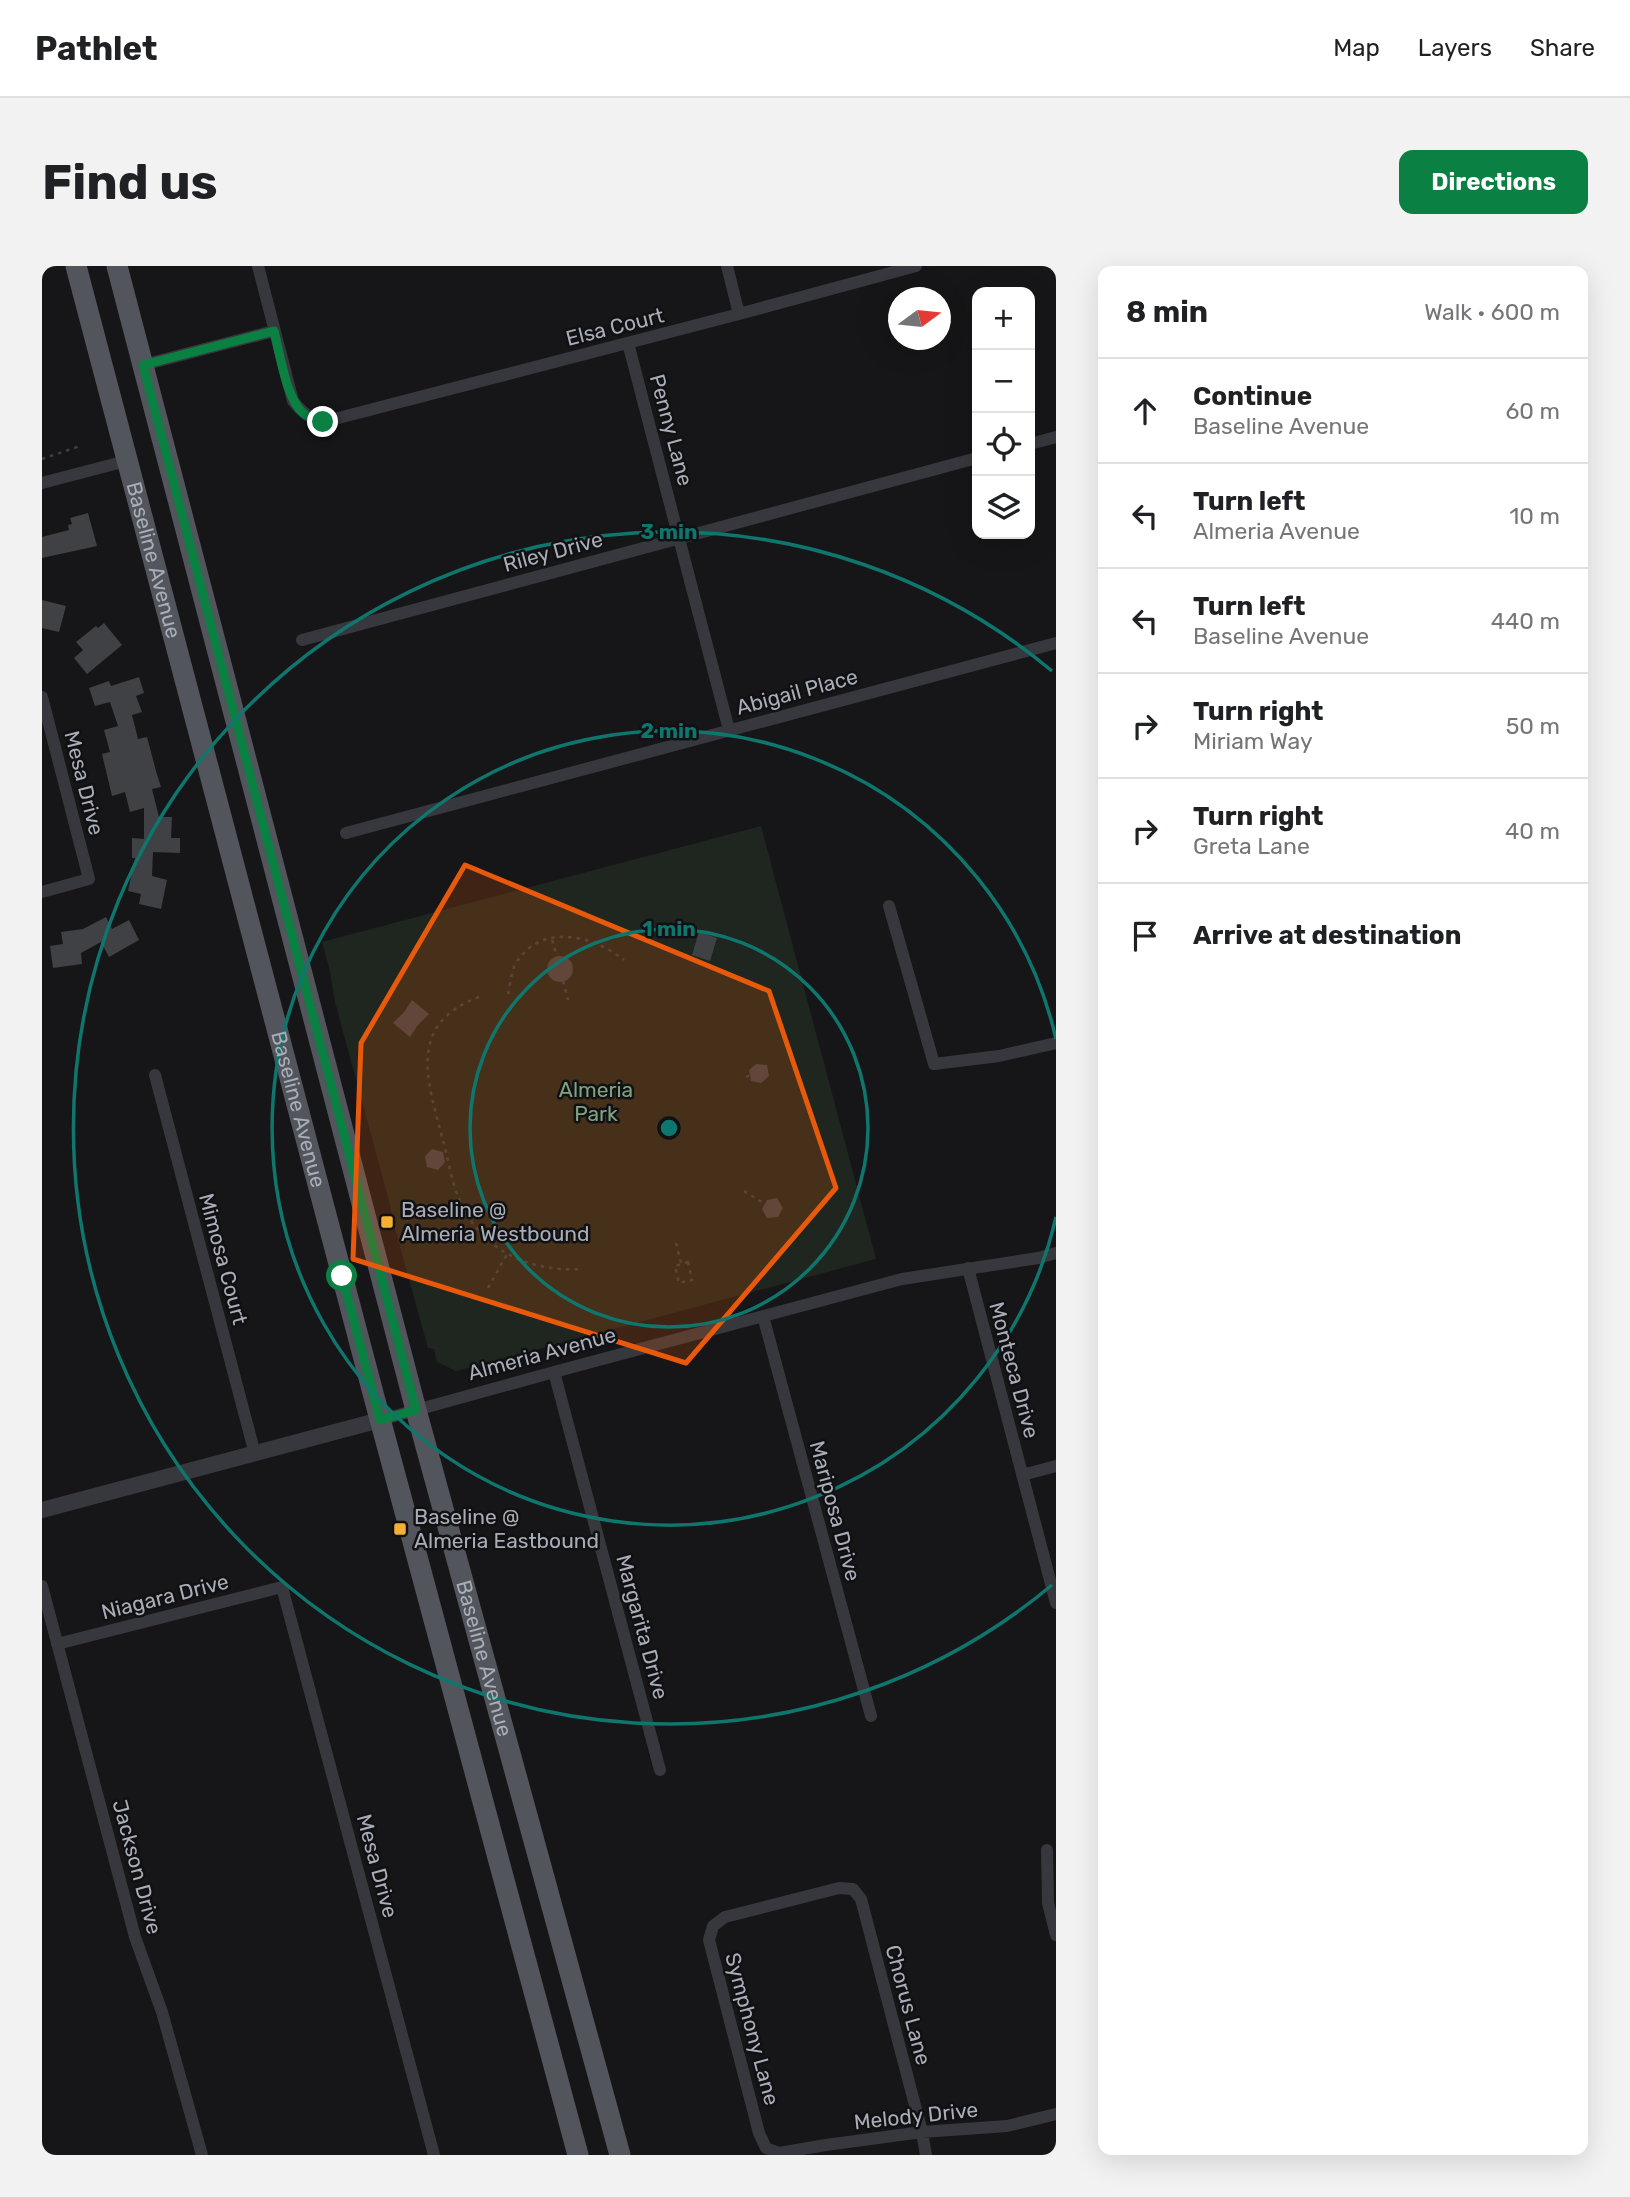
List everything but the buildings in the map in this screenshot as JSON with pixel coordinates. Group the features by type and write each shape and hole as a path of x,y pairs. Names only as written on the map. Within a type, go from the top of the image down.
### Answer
{"main road":[{"name":"Baseline Avenue","path":"76,266 380,1420 578,2155"},
{"name":"Baseline Avenue","path":"117,266 416,1410 621,2155"}],"street":[{"path":"143,365 274,331 258,266"},
{"path":"727,266 740,314"},
{"name":"Elsa Court","path":"274,331 293,401 304,414 323,422 916,266"},
{"name":"Penny Lane","path":"628,343 729,730"},
{"path":"1035,443 1056,437"},
{"name":"Riley Drive","path":"302,640 972,459"},
{"path":"42,483 126,461"},
{"name":"Abigail Place","path":"346,833 1056,643"},
{"name":"Mesa Drive","path":"42,697 89,879 42,891"},
{"path":"888,906 934,1064 999,1056 1056,1043"},
{"name":"Mimosa Court","path":"155,1074 255,1454"},
{"name":"Almeria Avenue","path":"42,1510 902,1279 1056,1253"},
{"name":"Monteca Drive","path":"968,1268 1056,1603"},
{"name":"Mariposa Drive","path":"763,1316 871,1716"},
{"name":"Margarita Drive","path":"554,1372 660,1770"},
{"path":"1022,1475 1056,1466"},
{"name":"Jackson Drive","path":"42,1586 135,1937 162,2012 202,2155"},
{"name":"Mesa Drive","path":"282,1587 434,2155"},
{"name":"Niagara Drive","path":"57,1644 282,1587"},
{"path":"1048,1850 1048,1903 1056,1935"},
{"name":"Symphony Lane","path":"779,2154 766,2148 759,2133 709,1940 713,1926 725,1917 839,1888 853,1889"},
{"name":"Chorus Lane","path":"853,1889 861,1899 926,2155"},
{"name":"Melody Drive","path":"779,2154 922,2132 1007,2126 1056,2114"}],"path":[{"path":"42,459 77,447 80,443"},
{"path":"509,994 513,969 518,961 532,948 552,939 571,936 584,938 607,947 624,960"},
{"path":"552,939 557,957"},
{"path":"564,981 568,1000"},
{"path":"479,997 464,1003 443,1020 429,1045 426,1058 430,1092 458,1197 477,1230 507,1254 540,1267 580,1269"},
{"path":"744,1191 765,1204"},
{"path":"676,1243 681,1264"},
{"path":"488,1288 507,1254"},
{"path":"688,1262 692,1280 679,1283 675,1266 681,1264 688,1262"}],"highlighted area":[{"path":"465,865 769,991 836,1188 686,1363 353,1259 361,1043"}],"green space":[{"name":"Almeria Park","path":"761,826 876,1259 456,1371 437,1362 434,1349 428,1348 394,1225 335,1002 322,942"}],"place":[{"name":"Baseline @ Almeria Westbound","path":"387,1222"},
{"name":"Baseline @ Almeria Eastbound","path":"400,1529"}],"route":[{"path":"323,422 304,414 293,401 274,331 143,365 416,1410 380,1420 342,1276"}]}
